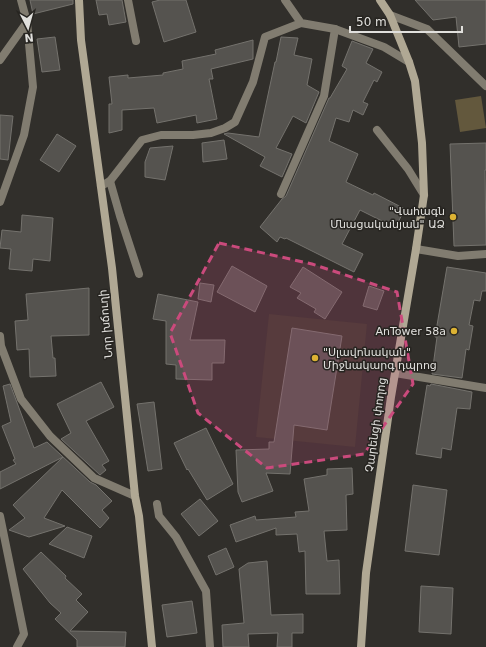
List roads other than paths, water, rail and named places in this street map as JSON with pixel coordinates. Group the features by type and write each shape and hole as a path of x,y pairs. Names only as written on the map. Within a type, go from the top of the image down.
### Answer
{"main road":[{"name":"Նոր խճուղի","path":"79,0 81,40 112,268 152,647"},
{"name":"Չարենցի փողոց","path":"362,647 366,573 395,373 424,195 424,172 415,81 390,15 380,0"}],"street":[{"path":"0,202 24,135 34,87 27,22 21,0"},
{"path":"128,0 136,41"},
{"path":"285,0 301,23"},
{"path":"390,15 427,29 486,86"},
{"path":"0,60 27,22"},
{"path":"101,186 110,181 142,140 161,135 193,136 225,128 236,122 253,82 265,38 301,23 335,29 384,48 409,62"},
{"path":"281,194 324,96 335,29"},
{"path":"377,130 408,169 424,195"},
{"path":"110,181 139,274"},
{"path":"416,249 458,256 486,254"},
{"path":"0,336 1,349 21,399 50,436 94,478 135,496"},
{"path":"395,373 486,388"},
{"path":"157,504 159,516 176,537 206,591 210,647"},
{"path":"0,516 24,634 18,647"}],"place":[{"name":"\"Վահագն Մնացականյան\" ԱՁ","path":"453,217"},
{"name":"AnTower 58a","path":"454,331"},
{"name":"\"Սլավոնական\" Միջնակարգ դպրոց","path":"315,358"}]}
